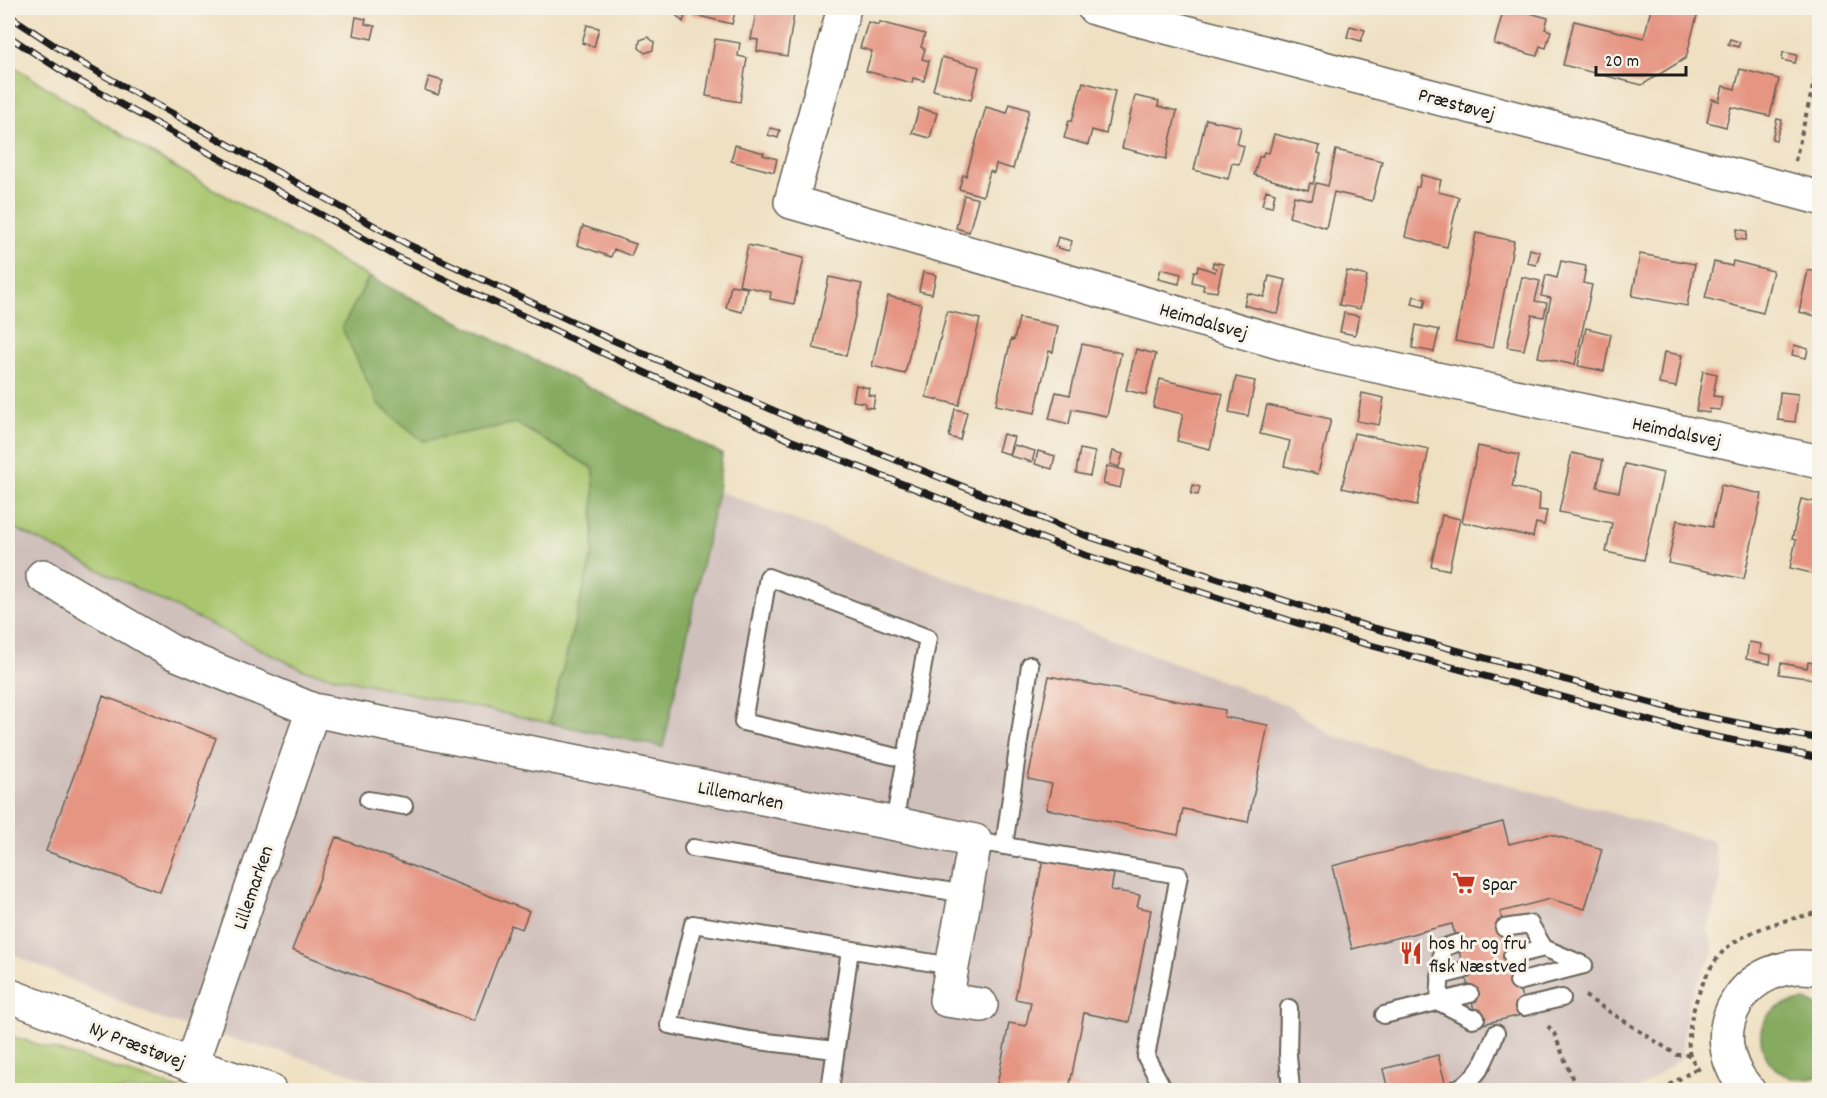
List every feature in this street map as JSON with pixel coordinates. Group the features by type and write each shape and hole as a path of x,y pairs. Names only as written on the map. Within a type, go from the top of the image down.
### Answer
{"street":[{"name":"Heimdalsvej","path":"844,8 791,202 1317,353 1820,462"},
{"name":"Præstøvej","path":"1094,8 1820,198"},
{"name":"Lillemarken","path":"43,576 172,652 313,710 989,843"},
{"name":"Lillemarken","path":"191,1065 313,710"},
{"path":"981,1005 945,1000 965,894 989,843"},
{"path":"1725,1082 1728,1058 1726,1036 1731,1014 1741,995 1758,979 1779,969 1802,965 1820,969"},
{"name":"Ny Præstøvej","path":"8,995 191,1065 269,1090"}],"lane":[{"path":"894,823 906,759 928,638 768,578 743,722 906,759"},
{"path":"1030,665 989,843 1179,875 1146,1057 1164,1090"},
{"path":"368,800 404,806"},
{"path":"693,848 965,894"},
{"path":"835,1050 750,1040 669,1025 693,924 951,966"},
{"path":"1504,928 1530,924 1544,948 1584,965 1518,982"},
{"path":"1439,1002 1442,948 1457,943"},
{"path":"1512,956 1544,948"},
{"path":"830,1090 850,950"},
{"path":"1440,976 1464,970"},
{"path":"1384,1015 1470,994"},
{"path":"1524,1007 1562,998"},
{"path":"1439,1002 1472,1019 1476,1018"},
{"path":"1289,1008 1288,1055 1291,1090"},
{"path":"1454,1090 1466,1084 1480,1070 1496,1033"}],"path":[{"path":"1788,190 1820,57"},
{"path":"1708,971 1730,944 1765,926 1820,912"},
{"path":"1580,993 1677,1055 1690,1055"},
{"path":"1543,1020 1554,1033 1578,1090"},
{"path":"1662,1090 1725,1082"}],"shaded area":[{"path":"718,491 1291,707 1329,735 1713,841 1721,879 1708,929 1714,951 1689,999 1680,1059 1637,1090 400,1090 296,1056 160,1019 8,952 8,525 303,670 663,747"}],"green space":[{"path":"8,63 152,154 369,277 342,328 423,441 516,423 594,469 593,552 549,723 303,670 8,525"},
{"path":"369,277 722,454 718,491 663,747 549,723 593,552 594,469 516,423 423,441 378,404 342,328"},
{"path":"1806,1001 1819,1006 1819,1076 1799,1079 1783,1074 1770,1062 1763,1048 1761,1031 1767,1017 1782,1006"},
{"path":"8,1035 183,1090 8,1090"}],"building":[{"path":"665,8 687,8 683,22 671,10"},
{"path":"693,8 736,8 732,24 691,14"},
{"path":"757,8 795,8 787,56 757,51 758,40 751,39"},
{"path":"1504,8 1527,8 1526,12 1548,18 1545,29 1551,31 1546,48 1540,46 1537,56 1494,44"},
{"path":"1651,8 1699,8 1686,58 1642,85 1563,65 1574,21 1644,38"},
{"path":"356,17 366,19 365,24 375,26 372,39 353,35"},
{"path":"868,22 879,25 880,22 925,34 921,47 925,49 922,59 929,61 924,81 913,78 912,83 866,71 872,51 860,48"},
{"path":"587,25 599,28 594,47 582,43"},
{"path":"1350,26 1365,30 1361,41 1347,37"},
{"path":"648,37 654,42 653,50 645,53 639,48 640,40"},
{"path":"715,39 740,43 738,56 747,58 740,102 706,96"},
{"path":"1730,39 1740,42 1738,47 1728,44"},
{"path":"1783,52 1797,55 1795,63 1782,60"},
{"path":"942,57 979,67 971,100 933,90"},
{"path":"1740,69 1779,79 1770,116 1731,107 1726,127 1707,122 1712,99 1719,101 1723,86 1735,89"},
{"path":"429,77 443,81 438,95 425,90"},
{"path":"1083,82 1115,91 1106,134 1092,130 1088,145 1064,138 1069,120 1072,121"},
{"path":"1135,96 1159,101 1158,106 1177,111 1166,159 1122,148"},
{"path":"1010,104 1029,110 1013,169 996,164 994,173 990,171 983,196 959,189 963,175 966,176 986,107 1007,113"},
{"path":"919,108 937,113 930,138 912,133"},
{"path":"1206,119 1241,127 1237,144 1244,146 1239,164 1232,163 1228,179 1194,170"},
{"path":"1777,119 1782,120 1776,140 1772,139"},
{"path":"770,128 780,130 778,138 768,135"},
{"path":"1274,134 1320,146 1318,153 1321,154 1313,184 1310,183 1308,190 1254,175 1259,157 1262,157 1264,152 1269,153"},
{"path":"735,145 777,159 774,172 731,161"},
{"path":"1336,150 1382,161 1372,201 1334,192 1326,228 1289,217 1294,196 1312,200 1316,183 1328,186"},
{"path":"1421,175 1441,180 1438,192 1459,197 1447,247 1405,237 1416,187 1419,187"},
{"path":"1266,190 1275,193 1272,207 1262,205"},
{"path":"964,195 978,199 969,232 956,228"},
{"path":"583,226 636,244 631,256 614,249 611,257 577,245"},
{"path":"1737,229 1747,231 1746,240 1736,239"},
{"path":"1476,233 1514,241 1493,348 1455,341"},
{"path":"1058,237 1072,241 1069,251 1055,247"},
{"path":"748,245 804,258 794,304 770,299 771,292 739,285"},
{"path":"1530,249 1540,252 1536,265 1527,263"},
{"path":"1640,254 1695,264 1687,306 1632,296"},
{"path":"1561,261 1586,266 1583,283 1592,285 1575,365 1538,357 1551,298 1541,296 1546,275 1557,278"},
{"path":"1733,261 1773,271 1763,313 1705,298 1714,262 1732,266"},
{"path":"1213,262 1223,264 1217,292 1203,290 1204,285 1192,282 1194,271 1197,271 1198,266 1215,272 1216,268 1212,267"},
{"path":"1161,269 1181,274 1179,284 1158,279"},
{"path":"1808,270 1820,273 1820,317 1799,312"},
{"path":"1347,271 1367,276 1360,309 1339,305"},
{"path":"923,272 936,275 932,294 919,291"},
{"path":"1269,276 1286,280 1278,314 1244,305 1247,293 1264,297"},
{"path":"829,277 862,284 846,356 813,348"},
{"path":"1522,277 1540,281 1535,301 1547,303 1544,317 1532,315 1524,350 1507,347"},
{"path":"731,285 747,288 742,312 726,308"},
{"path":"888,296 921,304 905,374 872,366"},
{"path":"1414,296 1426,299 1424,307 1412,304"},
{"path":"947,311 980,319 959,405 926,397"},
{"path":"1344,313 1359,316 1355,335 1340,332"},
{"path":"1019,318 1058,326 1053,352 1049,351 1035,413 996,405 1011,339 1014,340"},
{"path":"1416,325 1439,330 1434,352 1412,348"},
{"path":"1586,328 1611,334 1604,371 1578,366"},
{"path":"1082,344 1121,353 1107,416 1072,409 1069,424 1049,419 1056,392 1070,395"},
{"path":"1794,345 1808,349 1806,358 1792,355"},
{"path":"1136,349 1156,354 1146,395 1126,390"},
{"path":"1664,352 1682,355 1676,387 1659,384"},
{"path":"1703,371 1717,374 1713,396 1722,397 1720,410 1710,409 1709,413 1696,411"},
{"path":"1236,377 1255,381 1248,416 1229,412"},
{"path":"1160,379 1223,394 1210,449 1177,441 1183,414 1153,407"},
{"path":"856,385 869,388 868,395 875,396 873,408 865,407 865,403 853,401"},
{"path":"1780,392 1798,394 1795,422 1778,420"},
{"path":"1362,393 1384,398 1379,425 1357,421"},
{"path":"1267,405 1331,419 1318,474 1284,466 1290,441 1260,434"},
{"path":"955,409 967,412 960,440 949,437"},
{"path":"1354,433 1429,449 1417,505 1342,488"},
{"path":"1003,434 1014,437 1009,454 998,451"},
{"path":"1014,445 1035,451 1032,462 1010,456"},
{"path":"1478,446 1519,455 1512,487 1540,494 1539,510 1547,511 1544,525 1536,523 1533,537 1462,522"},
{"path":"1080,449 1095,452 1090,476 1076,473"},
{"path":"1038,451 1055,456 1052,469 1035,464"},
{"path":"1113,451 1123,454 1119,467 1110,464"},
{"path":"1572,453 1603,460 1597,487 1619,492 1625,464 1663,473 1644,560 1606,552 1612,523 1559,512"},
{"path":"1107,466 1124,470 1120,488 1103,484"},
{"path":"1193,485 1200,487 1198,495 1191,494"},
{"path":"1721,485 1762,494 1744,579 1668,563 1677,520 1712,527"},
{"path":"1801,499 1820,503 1820,575 1790,568 1796,540 1792,539"},
{"path":"1442,515 1460,519 1449,570 1431,566"},
{"path":"1749,642 1761,644 1760,653 1771,655 1770,664 1746,659"},
{"path":"1808,662 1820,664 1820,680 1779,674 1781,663 1807,668"},
{"path":"1049,676 1225,710 1224,717 1268,725 1248,822 1183,809 1178,835 1046,809 1052,784 1028,779"},
{"path":"103,696 216,738 160,892 46,851"},
{"name":"Spar","path":"1503,822 1509,844 1549,834 1602,849 1585,909 1550,899 1500,912 1526,1014 1478,1025 1452,924 1352,949 1332,866"},
{"path":"336,837 529,911 522,929 511,925 474,1021 292,950"},
{"path":"1043,860 1114,874 1111,890 1140,895 1137,907 1151,910 1129,1022 1084,1013 1070,1084 1096,1090 996,1090 1009,1023 1026,1026 1031,1002 1015,999"},
{"path":"1438,1055 1447,1090 1388,1090 1383,1069"}],"railway":[{"path":"8,15 78,61 409,245 599,334 798,421 1087,536 1348,621 1693,714 1820,739"},
{"path":"8,36 70,76 403,260 790,440 1082,554 1344,638 1692,732 1820,758"}],"place":[{"name":"Spar","path":"1464,883"},
{"name":"hos hr og fru fisk Næstved","path":"1411,953"}]}
